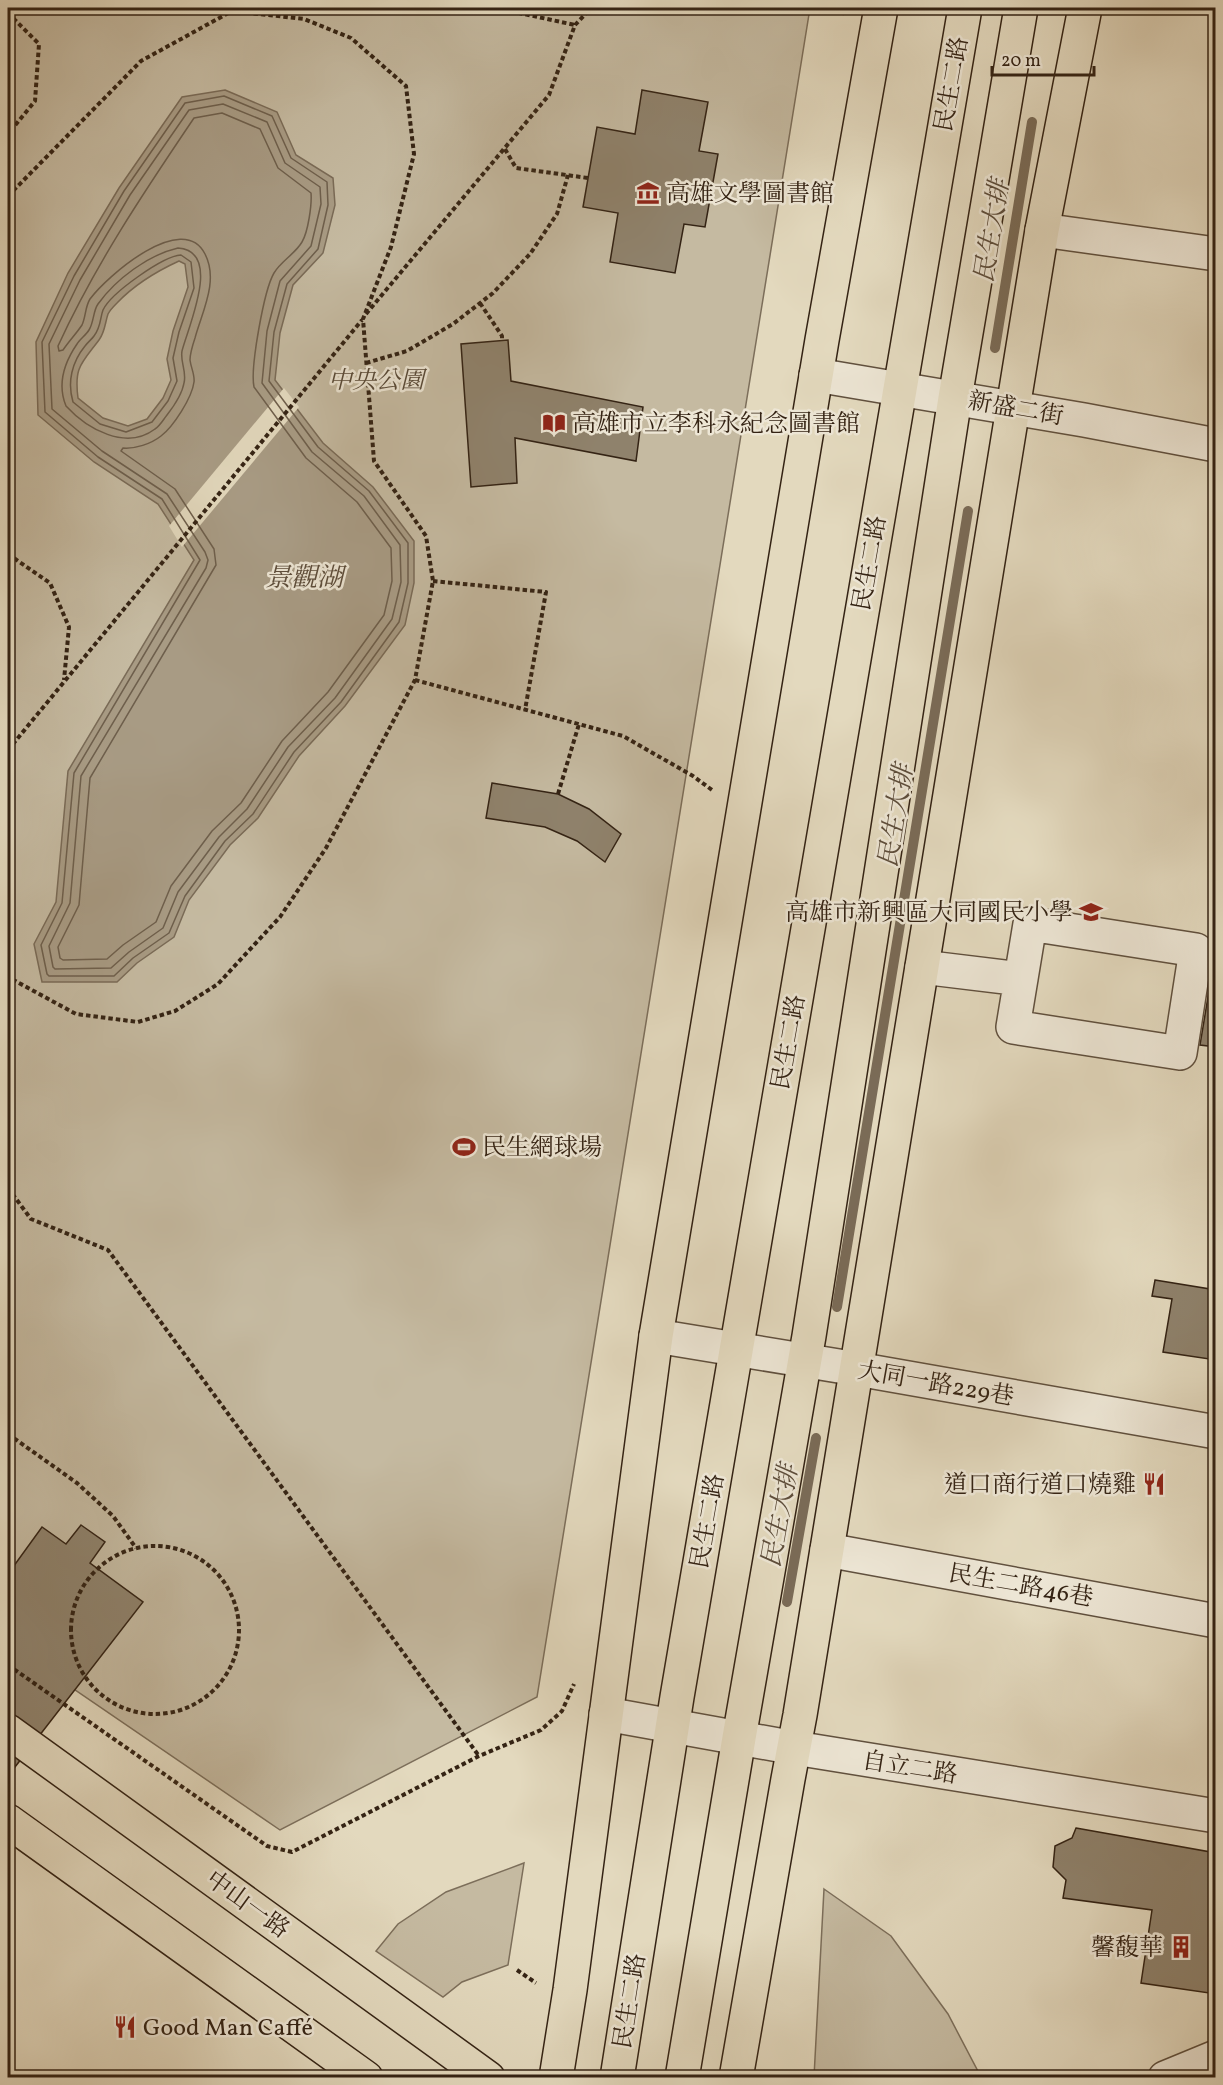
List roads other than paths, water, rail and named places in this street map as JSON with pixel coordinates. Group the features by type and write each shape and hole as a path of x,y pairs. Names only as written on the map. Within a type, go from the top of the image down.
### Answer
{"main road":[{"path":"556,2078 569,1998 656,1336 816,375 881,8"},
{"name":"民生二路","path":"617,2078 672,1726 965,8"},
{"path":"682,2078 805,1360 956,398 1021,8"},
{"path":"736,2078 795,1748 1041,230 1085,8"},
{"name":"中山一路","path":"8,1731 488,2078"},
{"path":"8,1821 366,2078"}],"street":[{"path":"1041,230 1215,254"},
{"name":"新盛二街","path":"816,375 1215,445"},
{"path":"1030,924 1196,950 1180,1053 1013,1027 1021,980 1030,924"},
{"path":"922,967 1021,980"},
{"name":"大同一路229巷","path":"656,1336 1215,1432"},
{"name":"民生二路46巷","path":"827,1550 1215,1621"},
{"name":"自立二路","path":"606,1714 795,1748 1215,1816"},
{"path":"1165,2078 1215,2058"}],"water":[{"name":"景觀湖","path":"225,90 277,112 296,155 333,178 335,205 323,253 293,285 280,333 275,380 323,443 373,487 414,541 414,583 405,625 345,706 299,756 258,818 230,845 189,900 174,937 137,963 117,982 42,982 34,944 56,902 68,771 194,560 158,504 94,462 38,415 36,342 68,273 119,188 182,97","holes":["179,261 185,264 188,287 173,331 167,359 171,380 163,398 147,419 128,426 103,418 78,398 77,379 80,366 103,334 108,314 124,296 146,279"]}],"waterway":[{"name":"民生大排","path":"995,348 1032,122"},
{"name":"民生大排","path":"837,1307 968,511"},
{"name":"民生大排","path":"787,1602 816,1438"}],"place":[{"name":"高雄文學圖書館","path":"648,193"},
{"name":"高雄市立李科永紀念圖書館","path":"554,423"},
{"name":"高雄市新興區大同國民小學","path":"1091,912"},
{"name":"民生網球場","path":"464,1147"},
{"name":"道口商行道口燒雞","path":"1154,1484"},
{"name":"馨馥華","path":"1181,1947"},
{"name":"Good Man Caffé","path":"125,2027"}],"park label":[{"name":"中央公園","path":"376,380"}]}
